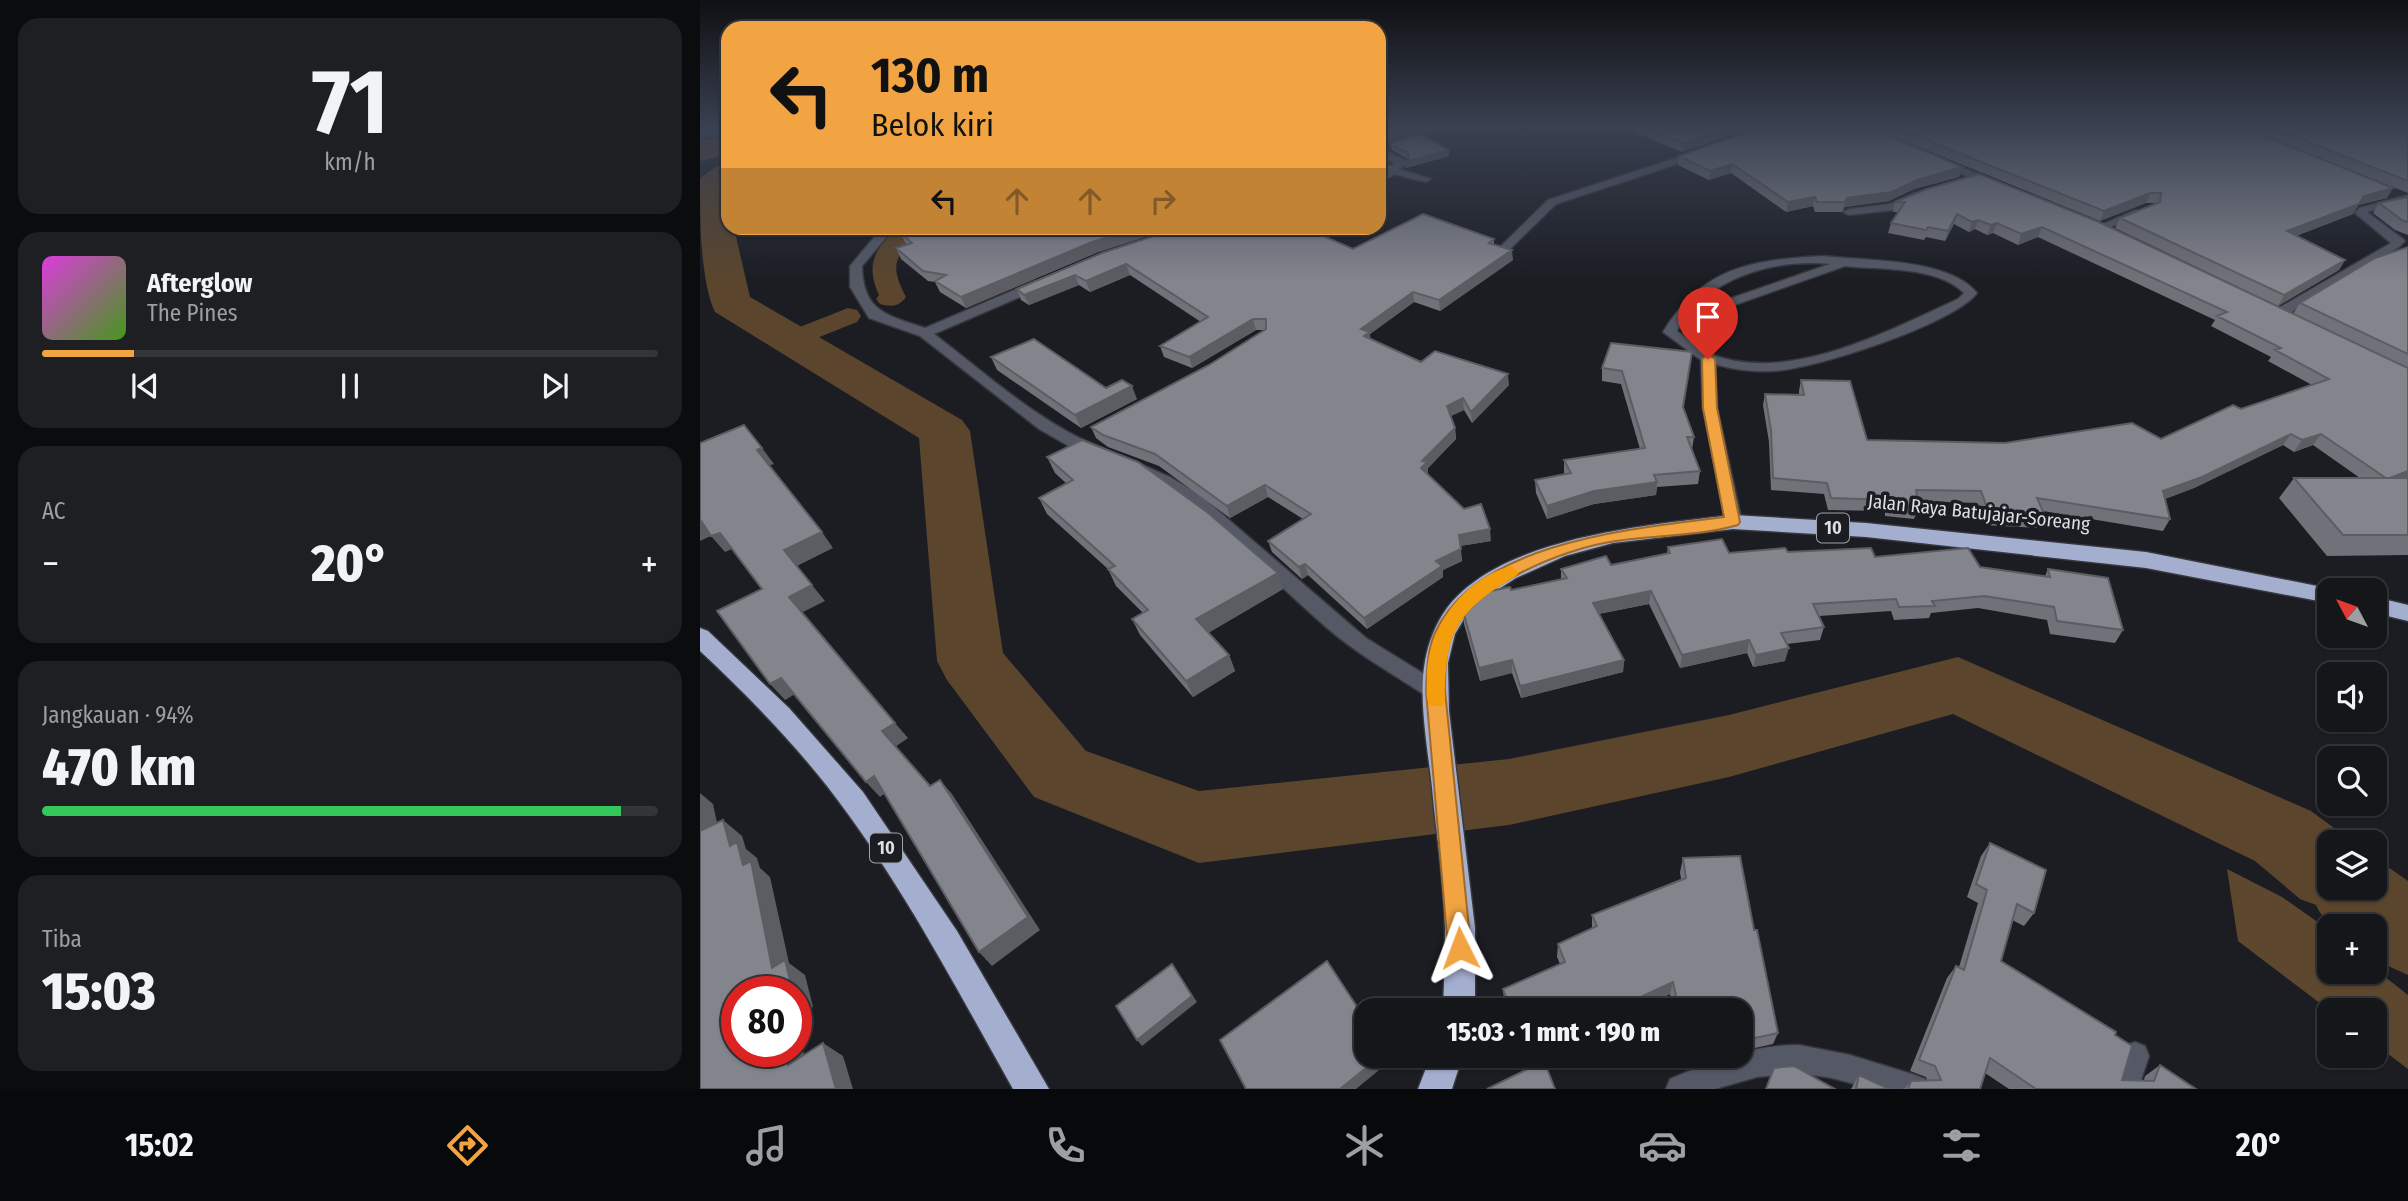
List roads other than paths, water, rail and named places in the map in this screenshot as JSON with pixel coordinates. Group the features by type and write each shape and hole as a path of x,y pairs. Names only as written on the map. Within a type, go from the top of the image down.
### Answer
{"highway":[{"name":"Jalan Raya Batujajar-Soreang","path":"1459,998 1460,928 1436,701 1436,663 1444,634 1456,613 1480,590 1508,573 1558,551 1612,536 1733,522 1866,530 2146,560 2317,593"},
{"path":"2387,609 2408,613"},
{"name":"10","path":"700,637 747,680 852,797 925,904 1032,1089"},
{"path":"1435,1089 1442,1068"}],"street":[{"path":"1418,178 1426,180"},
{"path":"1506,247 1552,202 1625,178"},
{"path":"1955,184 1976,178"},
{"path":"1981,178 2015,192"},
{"path":"2380,189 2407,199"},
{"path":"1849,212 1893,207 1931,191"},
{"path":"2268,307 2286,316 2395,244 2399,240 2394,235 2361,213 2363,210 2407,199"},
{"path":"2112,233 2094,225 2151,208"},
{"path":"882,235 856,266 856,288 874,315 925,333 1044,426 1072,442 1152,472 1175,486 1243,540 1359,643 1436,701"},
{"path":"1772,262 1851,262 1923,270 1959,281 1971,293 1963,302 1860,347 1804,363 1748,368 1708,359 1681,344 1670,332 1675,322 1689,301 1709,286 1744,270 1772,262"},
{"path":"1675,322 1851,262"},
{"path":"925,333 1060,275"},
{"path":"1708,359 1710,408 1733,522"},
{"path":"1072,442 1089,432"},
{"path":"2124,1089 2135,1056"},
{"path":"1680,1089 1747,1065 1786,1059 1848,1068 1915,1089"}],"waterway":[{"path":"721,179 707,190 730,303 944,431 971,661 1060,774 1199,827 1509,792 1729,746 1958,685 2283,836 2317,863"},
{"path":"889,299 893,297 885,281 886,252 902,235"},
{"path":"792,340 848,316"},
{"path":"2366,900 2408,933"}]}
